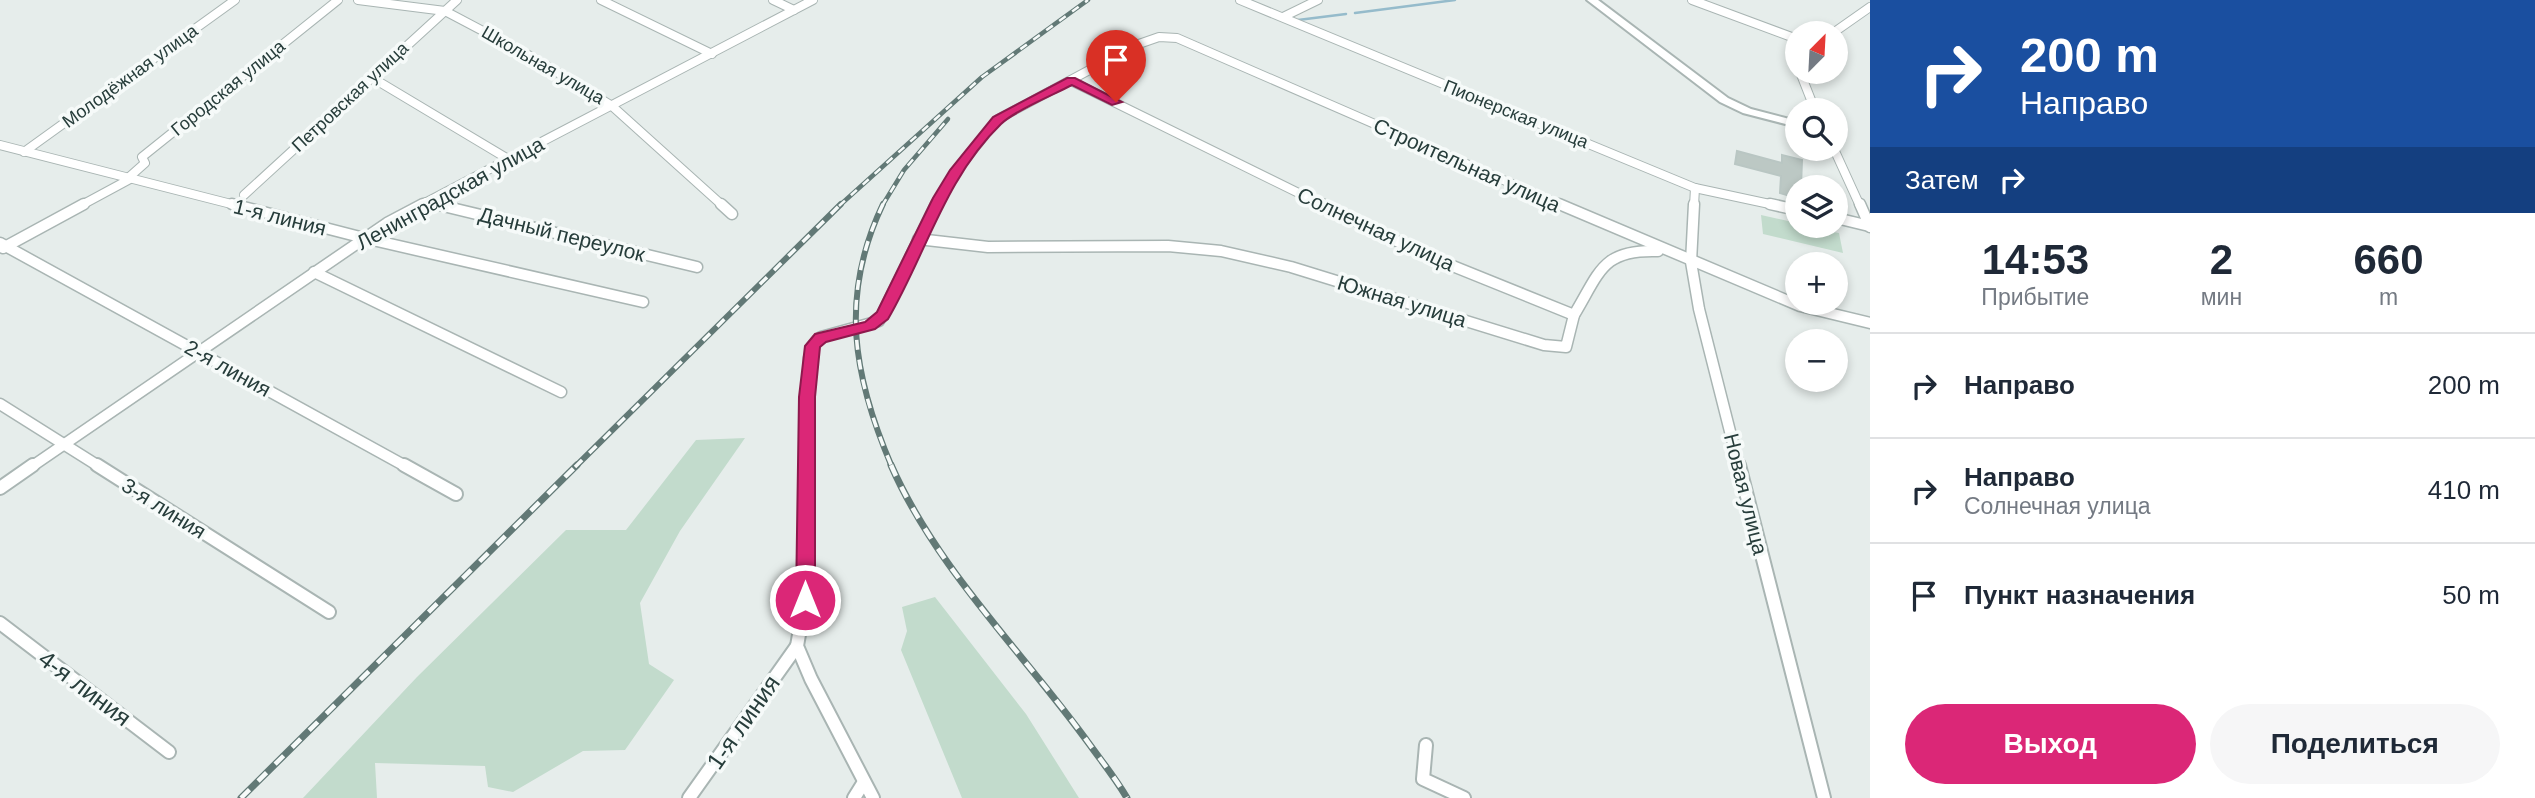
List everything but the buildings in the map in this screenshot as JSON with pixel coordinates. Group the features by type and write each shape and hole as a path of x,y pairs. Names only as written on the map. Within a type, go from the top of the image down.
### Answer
{"street":[{"name":"Молодёжная улица","path":"24,152 235,0"},
{"name":"Городская улица","path":"128,179 145,163 142,157 338,0"},
{"name":"Школьная улица","path":"358,0 445,11 534,58 612,106 732,214"},
{"name":"Петровская улица","path":"244,195 457,0"},
{"path":"601,0 712,54"},
{"path":"773,0 794,10"},
{"name":"Ленинградская улица","path":"0,488 364,238 426,202 813,0"},
{"name":"Пионерская улица","path":"1240,0 1695,188 1785,207"},
{"path":"1283,17 1318,0"},
{"path":"1592,0 1724,100 1758,115 1785,121"},
{"path":"1692,0 1785,35"},
{"path":"1848,22 1870,7"},
{"name":"Строительная улица","path":"797,646 805,600 807,397 813,346 828,335 878,321 892,299 918,239 955,173 998,120 1148,40 1159,37 1177,38 1691,262 1800,306 1870,323"},
{"path":"370,77 508,159"},
{"name":"Солнечная улица","path":"1071,80 1423,254 1574,315"},
{"name":"1-я линия","path":"0,145 364,238 643,302"},
{"path":"1840,161 1870,226"},
{"path":"2,247 128,179"},
{"name":"Новая улица","path":"1695,188 1691,262 1699,309 1824,798"},
{"name":"Дачный переулок","path":"426,202 697,267"},
{"path":"1848,221 1870,226"},
{"name":"Южная улица","path":"918,239 957,247 983,248 1077,245 1205,249 1270,261 1545,345 1566,347 1574,315"},
{"name":"2-я линия","path":"2,247 456,495"},
{"path":"1574,315 1606,262 1613,257 1630,251 1665,251"},
{"path":"314,272 561,392"},
{"name":"3-я линия","path":"0,404 329,612"},
{"name":"4-я линия","path":"0,623 169,752"},
{"name":"1-я линия","path":"689,798 797,646"},
{"path":"797,646 811,679 873,798"},
{"path":"1426,745 1423,779 1464,798"},
{"path":"854,798 864,782"}],"green space":[{"path":"1761,215 1785,220 1785,238 1840,238 1843,252 1839,252 1763,234"},
{"path":"745,438 680,531 640,603 649,664 674,680 625,750 583,751 513,792 488,787 485,766 375,763 377,798 303,798 417,677 566,530 626,530 696,440"},
{"path":"935,597 1026,714 1079,798 962,798 901,650 907,631 902,607"}],"waterway":[{"path":"1355,13 1455,0"},
{"path":"1298,20 1346,14"}],"railway":[{"path":"839,206 982,77 1088,0"},
{"path":"883,205 904,170 948,119"},
{"path":"575,467 841,204"},
{"path":"883,205 869,238 860,271 856,336 868,400 892,467"},
{"path":"241,798 577,465"},
{"path":"892,467 932,540 983,610 1064,711 1127,798"}],"route":[{"path":"805,600 807,397 809,358 813,346 821,337 870,326 883,316 939,198 955,173 998,120 1071,80 1116,102"}]}
